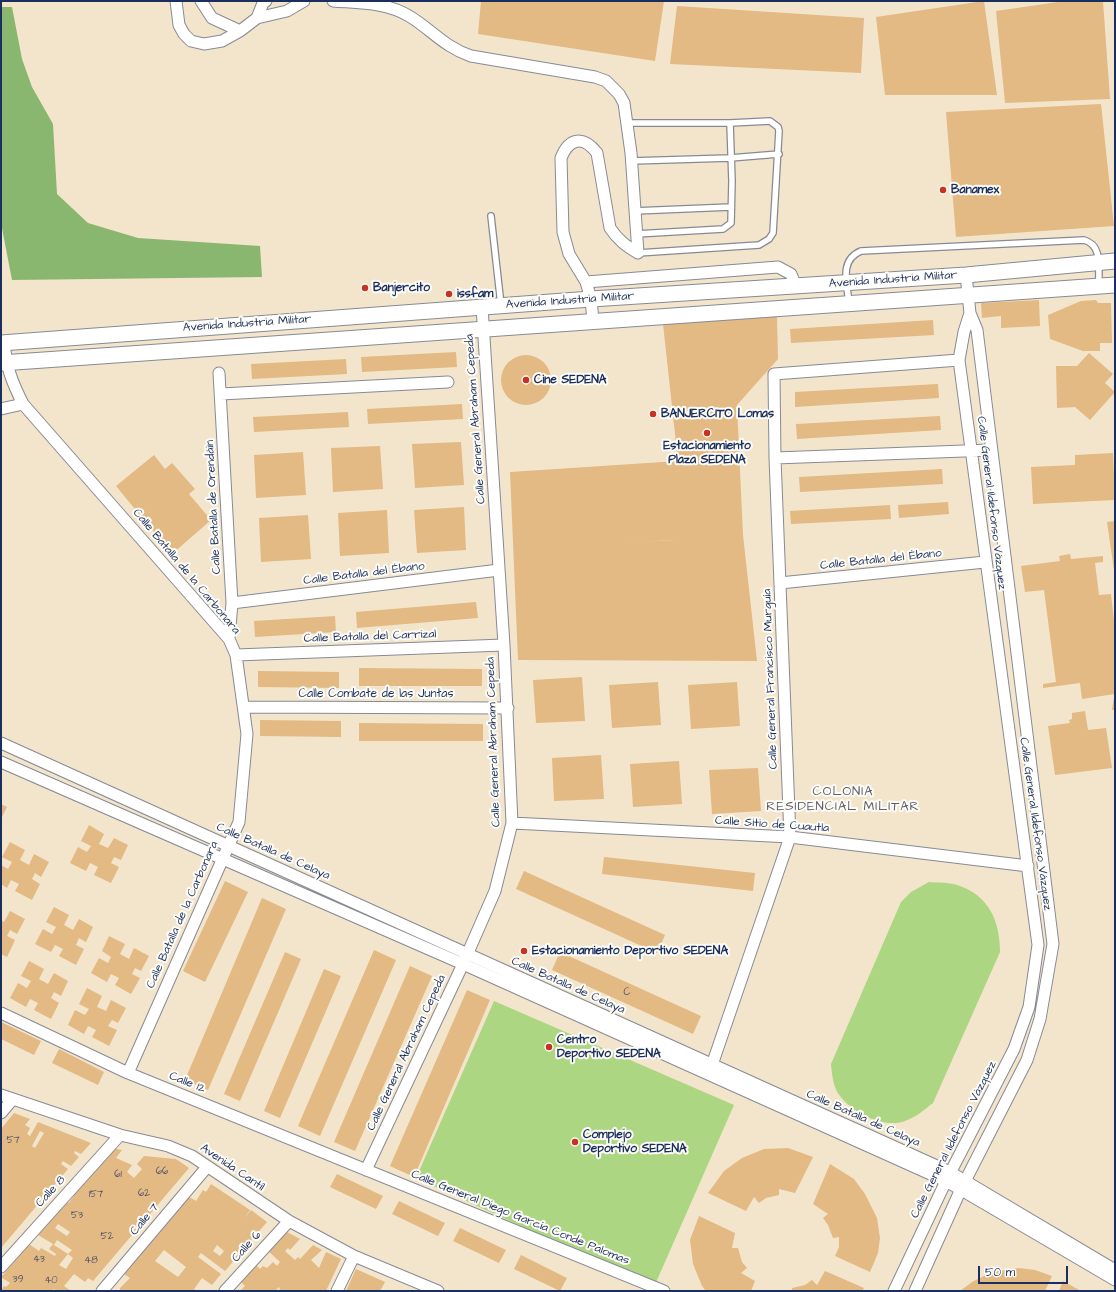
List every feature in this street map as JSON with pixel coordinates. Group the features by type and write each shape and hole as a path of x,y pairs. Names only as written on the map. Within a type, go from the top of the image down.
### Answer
{"main road":[{"name":"Avenida Industria Militar","path":"2,342 501,305 966,275 1115,261"},
{"name":"Avenida Industria Militar","path":"3,363 1115,285"}],"street":[{"path":"176,1 179,24 184,34 191,41 204,44 222,41 240,32 257,18 287,11 304,1"},
{"path":"201,1 212,18 240,32"},
{"path":"257,18 263,3 266,1"},
{"path":"333,1 384,6 398,10 410,16 456,51 471,56 595,77 606,81 619,94 624,103 628,123 638,253"},
{"path":"593,321 591,299 586,282 569,254 563,232 561,158 564,150 570,144 577,140 584,141 591,144 597,152 610,228 616,238 638,253"},
{"path":"586,282 778,268 791,274 796,287"},
{"name":"Calle General Ildefonso Vázquez","path":"915,1291 963,1185 1026,1060 1040,1019 1053,944 976,330 970,313 966,275"},
{"name":"Calle General Abraham Cepeda","path":"366,1170 465,959 495,891 512,823 508,708 482,307"},
{"name":"Calle General Ildefonso Vázquez","path":"894,1291 948,1177 1014,1049 1029,1007 1038,944 985,562 972,450 959,360 964,332 970,313"},
{"path":"964,332 976,330"},
{"name":"Calle Batalla de la Carbonara","path":"2,342 3,363 23,404 229,640 236,655 247,734 239,822 128,1073"},
{"name":"Calle General Francisco Murguía","path":"712,1065 790,838 775,458 774,374 959,360"},
{"name":"Calle Batalla de Orendáin","path":"219,373 232,603 229,640"},
{"path":"221,394 448,382"},
{"path":"1,409 23,404"},
{"path":"775,458 991,450"},
{"name":"Calle Batalla del Ébano","path":"780,583 985,562"},
{"name":"Calle Batalla del Ébano","path":"232,603 499,570"},
{"name":"Calle Batalla del Carrizal","path":"236,655 504,645"},
{"name":"Calle Combate de las Juntas","path":"244,707 508,708"},
{"name":"Calle Batalla de Celaya","path":"1,743 228,846 465,959 948,1177"},
{"name":"Calle Batalla de Celaya","path":"1,762 223,858 465,959 712,1065 948,1177 1115,1270"},
{"name":"Calle Sitio de Cuautla","path":"512,823 790,838 1028,866"},
{"name":"Calle 12","path":"1,1013 128,1073 366,1170"},
{"name":"Avenida Cantíl","path":"1,1095 12,1100 120,1135 168,1146 192,1156 289,1221 354,1256 435,1290"},
{"path":"1,1113 12,1100"},
{"name":"Calle 8","path":"1,1267 120,1135"},
{"name":"Calle 7","path":"102,1291 208,1167"},
{"name":"Calle General Diego García Conde Palomas","path":"366,1170 664,1291"},
{"name":"Calle Batalla de Celaya","path":"963,1185 1115,1280"},
{"name":"Calle 6","path":"225,1291 289,1221"},
{"path":"337,1291 354,1256"}],"lane":[{"path":"628,123 770,121 774,123 780,131 773,233 764,243 759,245 638,253"},
{"path":"636,234 723,229 731,223 730,122"},
{"path":"631,161 730,158 779,154"},
{"path":"634,211 731,207"},
{"path":"491,216 501,305"},
{"path":"849,303 846,267 848,260 853,254 861,251 1084,240 1090,241 1098,252 1099,286"}],"green space":[{"path":"1,7 12,7 22,59 32,87 53,124 57,194 88,223 138,238 260,246 262,277 12,280 1,223"},
{"path":"929,882 957,885 968,889 985,902 995,920 998,930 1000,952 933,1103 920,1113 905,1121 888,1123 870,1118 861,1113 840,1096 833,1081 831,1064 901,902 911,892"},
{"name":"Complejo Deportivo SEDENA","path":"494,1001 734,1105 654,1287 416,1178"}],"building":[{"path":"481,1 664,1 655,61 478,34"},
{"path":"984,1 997,95 885,95 876,17"},
{"path":"1065,1 1103,1 1110,99 1005,103 996,11"},
{"path":"677,6 864,18 861,73 670,64"},
{"path":"1101,104 1114,226 956,237 946,112"},
{"path":"1039,300 1040,326 1001,328 1001,316 982,318 981,303"},
{"path":"1096,300 1098,303 1111,303 1112,343 1100,343 1100,351 1083,351 1050,339 1048,315 1081,301"},
{"path":"777,316 778,359 737,405 743,535 757,661 518,660 510,472 678,461 663,324"},
{"path":"933,320 934,335 791,343 790,329"},
{"path":"456,352 457,367 362,372 361,357"},
{"path":"1089,353 1113,374 1105,383 1115,392 1090,420 1075,407 1057,408 1056,366 1077,366"},
{"name":"Cine SEDENA","path":"526,355 536,357 544,362 549,370 551,380 549,390 544,398 536,403 526,405 516,403 508,398 503,390 501,380 503,370 508,362 516,357"},
{"path":"346,359 347,374 252,379 251,364"},
{"path":"938,384 939,398 795,407 795,392"},
{"path":"462,404 463,419 368,424 367,409"},
{"path":"348,412 349,427 254,432 253,417"},
{"path":"940,416 941,430 797,439 796,424"},
{"path":"461,442 464,485 415,488 412,444"},
{"path":"380,446 383,489 333,492 331,448"},
{"path":"303,452 306,495 256,498 254,455"},
{"path":"1113,453 1115,500 1033,504 1031,467 1075,465 1075,455"},
{"path":"154,455 165,469 172,463 195,489 189,494 211,520 172,554 116,486"},
{"path":"942,469 943,484 800,492 799,477"},
{"path":"948,502 949,514 899,518 898,505"},
{"path":"890,505 891,519 791,524 790,511"},
{"path":"464,507 466,550 417,553 414,510"},
{"path":"387,510 389,553 340,556 338,513"},
{"path":"308,515 311,559 261,562 259,518"},
{"path":"1115,521 1115,570 1114,570 1107,522"},
{"path":"1070,554 1071,559 1103,556 1103,562 1095,563 1099,595 1111,594 1115,629 1115,694 1082,699 1080,683 1043,688 1043,684 1056,682 1044,590 1025,592 1021,566 1060,561 1059,556"},
{"path":"476,602 478,618 357,628 356,612"},
{"path":"335,616 336,632 255,637 254,621"},
{"path":"359,668 482,669 482,686 359,686"},
{"path":"258,671 339,672 339,688 258,687"},
{"path":"582,677 585,721 536,723 533,680"},
{"path":"658,682 661,725 612,728 609,685"},
{"path":"737,682 740,726 691,729 688,685"},
{"path":"1114,697 1115,710 1112,710"},
{"path":"1085,711 1088,730 1106,728 1112,768 1055,775 1048,726 1070,723 1069,720 1072,719 1072,713"},
{"path":"260,720 341,721 341,737 260,736"},
{"path":"359,723 483,724 483,741 359,741"},
{"path":"601,755 604,799 554,801 552,758"},
{"path":"679,761 682,804 633,807 630,764"},
{"path":"758,768 761,811 712,814 709,770"},
{"path":"1,804 7,807 1,819"},
{"path":"89,825 104,834 99,844 108,848 114,838 128,845 121,860 114,857 111,863 119,867 111,883 94,875 98,867 90,863 86,871 70,863 78,847 87,852 91,846 81,841"},
{"path":"10,842 25,850 20,860 29,865 34,854 49,862 41,877 35,873 32,879 40,884 32,900 15,891 19,884 11,880 7,888 1,884 1,865 8,869 12,862 2,857"},
{"path":"604,857 755,873 753,891 602,874"},
{"path":"524,871 665,935 657,953 516,889"},
{"path":"225,881 248,892 205,982 183,971"},
{"path":"262,898 286,909 208,1090 185,1080"},
{"path":"54,907 69,915 64,925 73,930 79,919 93,927 86,942 79,938 76,945 84,949 76,965 59,956 63,949 55,945 51,952 35,944 43,929 52,934 56,927 46,922"},
{"path":"10,911 25,919 17,934 10,930 7,936 15,940 7,957 1,954 1,920 4,922"},
{"path":"109,936 125,944 120,954 129,959 134,948 149,956 141,971 135,968 132,974 140,978 131,994 115,985 119,978 111,974 107,982 91,973 99,958 108,963 111,957 102,951"},
{"path":"374,950 396,960 320,1136 298,1126"},
{"path":"285,952 301,959 240,1101 224,1094"},
{"path":"560,952 701,1016 693,1034 552,970"},
{"path":"29,961 44,969 39,979 48,984 54,973 68,981 61,996 54,992 51,998 59,1003 51,1019 34,1010 38,1003 30,999 26,1007 10,998 18,983 27,988 31,981 21,976"},
{"path":"410,966 432,976 355,1151 334,1142"},
{"path":"324,969 341,976 280,1118 264,1111"},
{"path":"87,988 102,996 97,1007 106,1011 111,1000 126,1008 118,1023 112,1020 108,1026 117,1030 109,1046 92,1037 96,1030 88,1026 84,1034 68,1025 75,1010 85,1015 89,1009 79,1004"},
{"path":"467,990 490,1000 414,1177 390,1166"},
{"path":"1,1022 41,1041 34,1055 1,1039"},
{"path":"59,1049 104,1072 98,1085 52,1063"},
{"path":"14,1113 30,1119 25,1125 30,1128 27,1134 30,1136 38,1122 91,1143 81,1154 75,1151 74,1153 79,1157 71,1166 63,1161 61,1164 68,1169 1,1248 1,1129","holes":["40,1131 44,1133 35,1148 32,1146"]},
{"path":"112,1148 122,1150 116,1158 132,1165 127,1172 134,1178 142,1169 137,1164 144,1156 176,1159 189,1168 93,1281 88,1278 85,1282 74,1274 64,1286 71,1291 56,1291 54,1289 52,1291 1,1291 4,1286 6,1287 10,1283 1,1277 29,1244 39,1251 41,1248 55,1256 56,1254 49,1249 53,1244 38,1235 66,1201 69,1203 77,1191 76,1190","holes":["58,1224 70,1232 67,1236 55,1228","57,1240 72,1250 68,1254 54,1245","68,1254 73,1258 66,1269 59,1265"]},
{"path":"788,1148 813,1157 795,1193 779,1189 779,1195 766,1198 759,1203 754,1197 746,1211 708,1193 724,1171 742,1158 764,1149"},
{"path":"830,1164 854,1179 865,1194 877,1218 880,1238 878,1253 870,1272 835,1256 839,1247 839,1237 833,1238 828,1225 823,1218 828,1214 813,1204"},
{"path":"337,1174 383,1196 376,1209 330,1187"},
{"path":"211,1184 250,1210 244,1219 251,1210 267,1222 225,1271 201,1253 198,1257 221,1274 212,1285 202,1278 194,1289 196,1291 120,1291 120,1288 130,1278 124,1274 189,1197 196,1201 203,1190 206,1192","holes":["217,1245 224,1251 220,1256 213,1251","164,1250 186,1267 178,1277 155,1261"]},
{"path":"399,1201 445,1223 438,1236 392,1214"},
{"path":"699,1216 735,1233 732,1248 738,1248 742,1262 747,1268 741,1273 755,1281 751,1291 706,1291 702,1286 693,1264 690,1240"},
{"path":"460,1228 506,1250 499,1263 453,1241"},
{"path":"285,1231 300,1239 290,1250 288,1248 285,1251 295,1260 298,1257 300,1259 313,1245 322,1250 311,1260 319,1268 326,1252 341,1259 326,1291 278,1291 280,1289 279,1287 275,1291 240,1291 245,1286 240,1281 255,1264 260,1269 263,1266 267,1268 273,1262 277,1266 280,1262 267,1250"},
{"path":"521,1255 567,1278 560,1291 514,1269"},
{"path":"1019,1268 1035,1270 1052,1276 1045,1291 960,1291 972,1282 992,1272"},
{"path":"356,1269 385,1282 380,1291 346,1291"},
{"path":"825,1271 864,1288 862,1291 792,1291 792,1288 805,1285 812,1280 817,1285"},
{"path":"1063,1281 1081,1291 1059,1291"}],"place":[{"name":"Banamex","path":"943,190"},
{"name":"Banjercito","path":"365,288"},
{"name":"issfam","path":"449,294"},
{"name":"Cine SEDENA","path":"526,380"},
{"name":"BANJERCITO Lomas","path":"653,414"},
{"name":"Estacionamiento Plaza SEDENA","path":"707,433"},
{"name":"Estacionamiento Deportivo SEDENA","path":"524,951"},
{"name":"Centro Deportivo SEDENA","path":"549,1047"},
{"name":"Complejo Deportivo SEDENA","path":"575,1142"}],"district":[{"name":"COLONIA RESIDENCIAL MILITAR","path":"843,800"}]}
